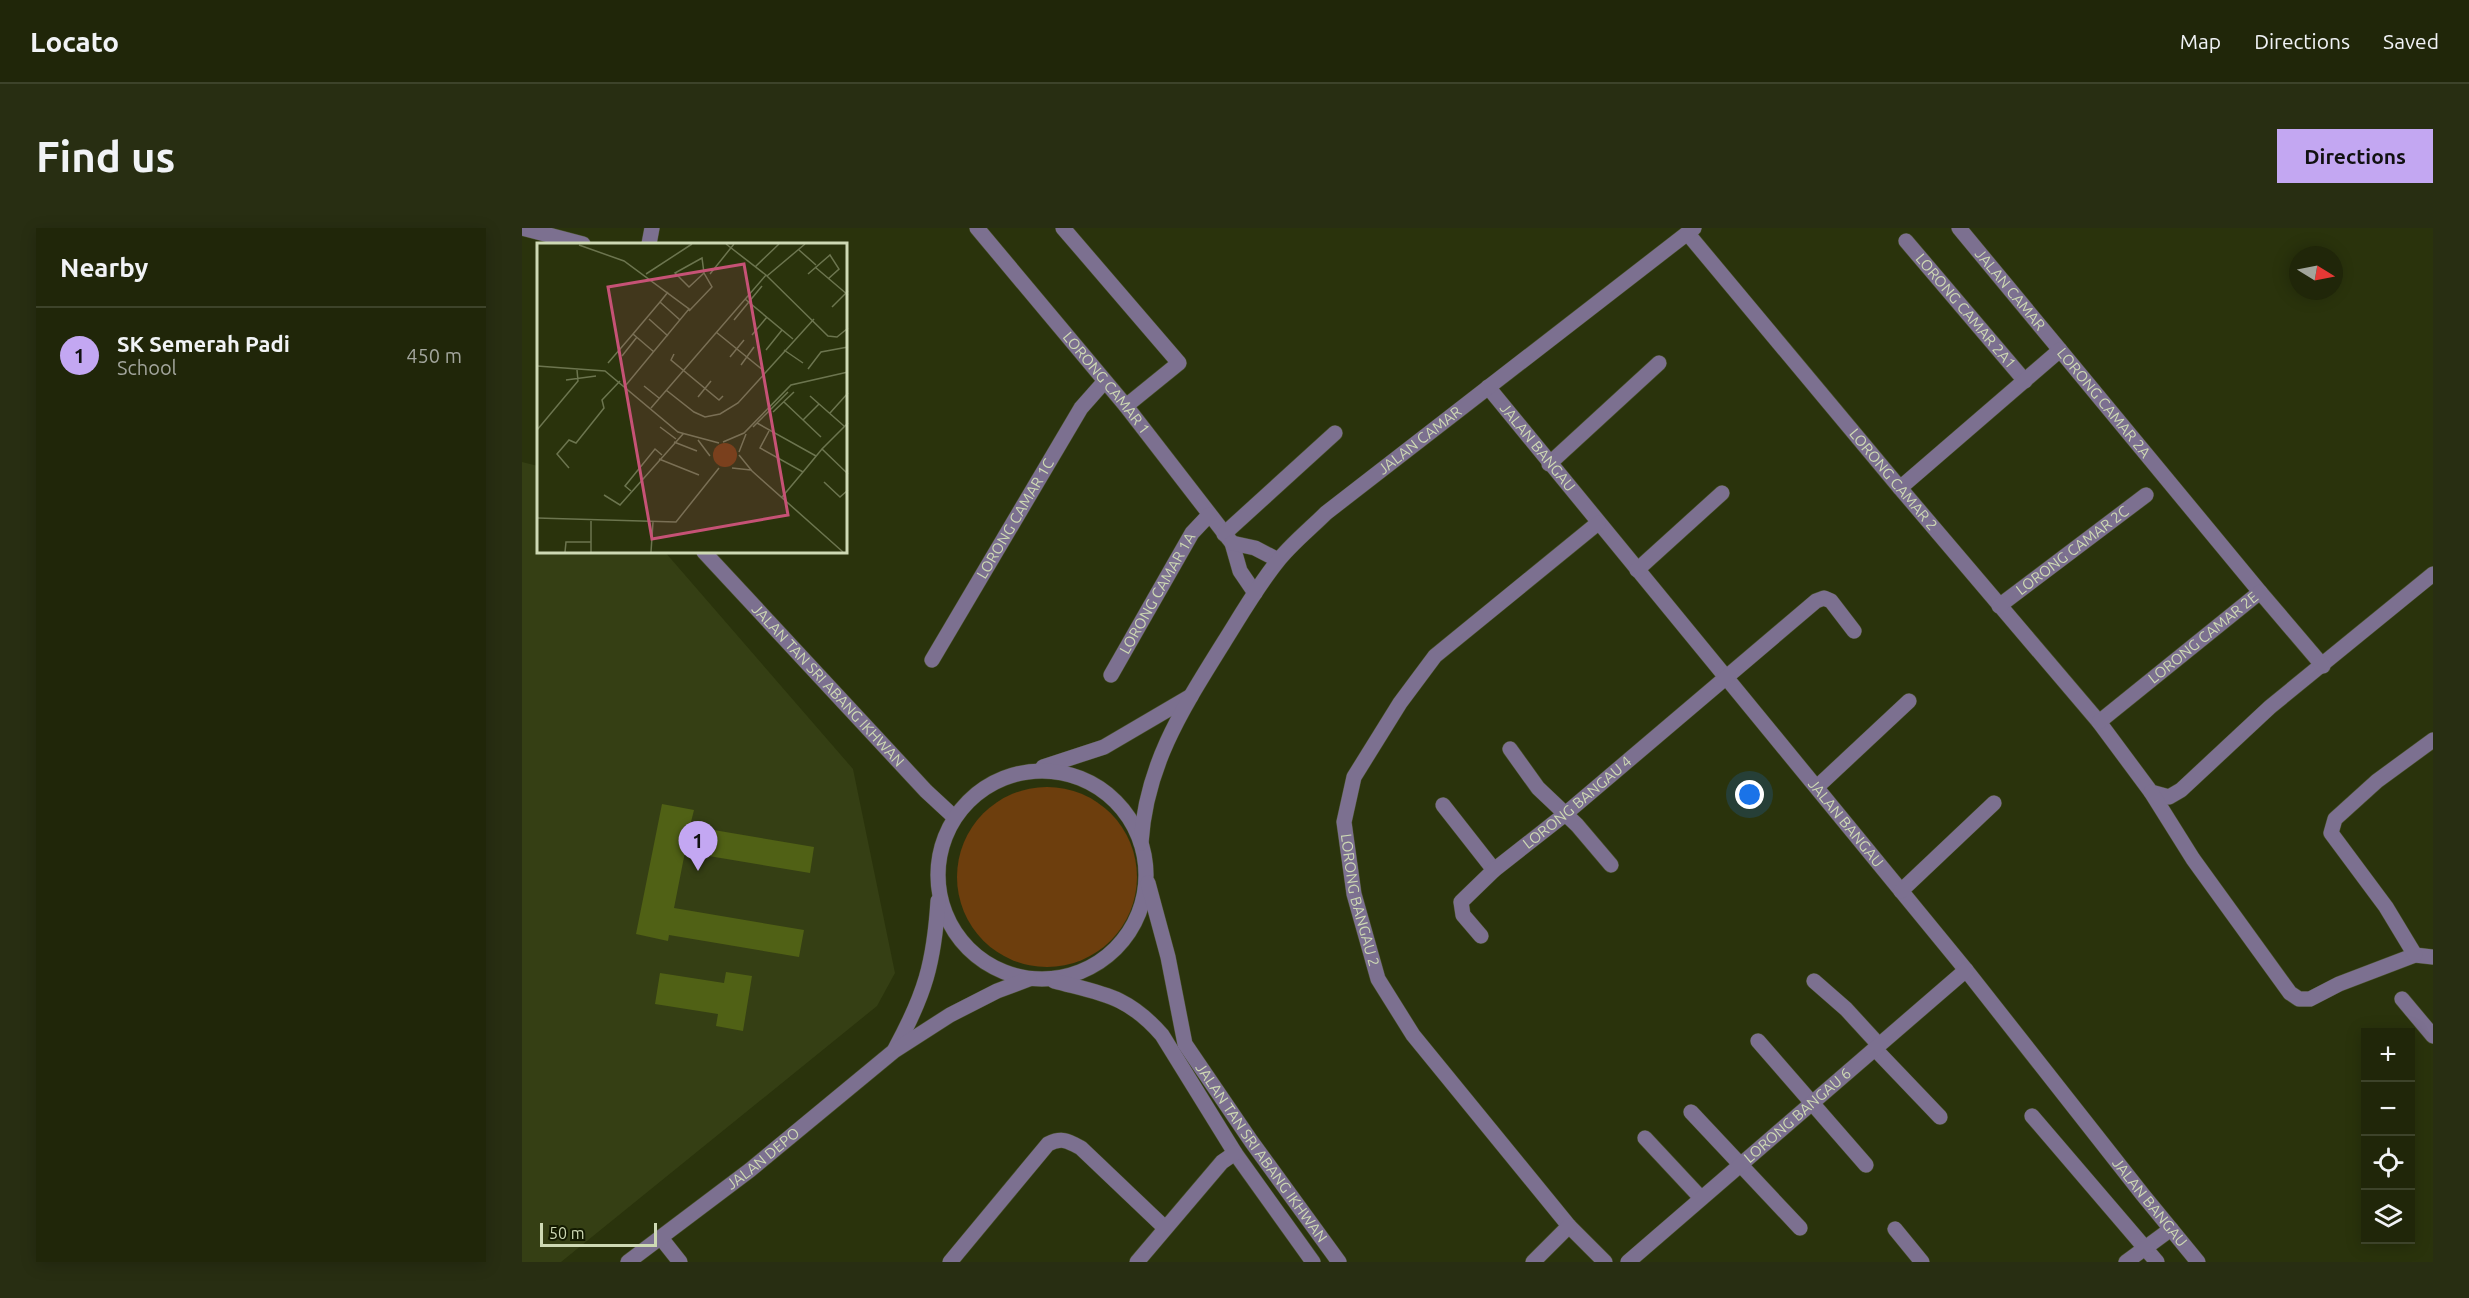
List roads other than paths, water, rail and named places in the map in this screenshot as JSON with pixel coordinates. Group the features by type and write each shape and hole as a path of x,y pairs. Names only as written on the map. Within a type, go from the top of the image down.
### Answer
{"street":[{"path":"522,228 579,243"},
{"path":"648,243 652,228"},
{"name":"LORONG CAMAR 1","path":"977,228 1126,406 1228,538 1240,571 1254,593"},
{"path":"1063,228 1179,363 1126,406"},
{"name":"JALAN CAMAR","path":"1959,228 2060,350"},
{"name":"JALAN CAMAR","path":"1141,843 1143,817 1153,773 1191,696 1254,593 1278,560 1326,513 1691,231"},
{"name":"LORONG CAMAR 2","path":"1691,231 1900,489 2099,722 2151,792 2209,882 2290,993 2299,999 2310,999 2339,984 2415,955"},
{"name":"LORONG CAMAR 2A1","path":"1906,241 2025,381"},
{"name":"LORONG CAMAR 2A","path":"1900,489 2060,350 2260,592"},
{"path":"1549,464 1659,363"},
{"name":"LORONG CAMAR 1C","path":"932,660 1081,408 1104,382"},
{"name":"JALAN BANGAU","path":"1488,387 1966,970 2198,1262"},
{"path":"1278,560 1228,538 1335,433"},
{"path":"1636,570 1722,493"},
{"name":"LORONG CAMAR 2C","path":"1999,606 2146,495"},
{"name":"LORONG CAMAR 1A","path":"1111,675 1192,533 1209,516"},
{"name":"LORONG BANGAU 2","path":"1598,523 1435,656 1400,703 1354,777 1344,822 1354,894 1378,979 1413,1035 1569,1226 1605,1262"},
{"name":"JALAN TAN SRI ABANG IKHWAN","path":"706,554 926,791 953,816"},
{"path":"2151,792 2169,797 2181,790 2270,707 2324,666 2433,574"},
{"name":"LORONG CAMAR 2E","path":"2099,722 2260,592 2324,666"},
{"name":"LORONG BANGAU 4","path":"1480,936 1463,915 1461,902 1494,870 1564,815 1815,601 1824,598 1831,602 1854,631"},
{"name":"JALAN CAMAR","path":"1032,771 1104,747 1191,696"},
{"path":"1817,787 1910,700"},
{"path":"2433,740 2377,781 2335,819 2331,833 2386,907 2415,955 2433,957"},
{"path":"1510,749 1538,788 1577,825 1611,865"},
{"path":"894,1051 915,1014 924,991 936,934 940,854 953,816 987,786 1003,778 1032,771 1064,773 1094,784 1117,802 1127,814 1141,843 1146,876 1168,957 1179,1048"},
{"path":"1901,891 1994,803"},
{"path":"1443,805 1494,870"},
{"path":"939,898 953,930 971,952 1000,971 1029,979 1049,979 1082,972 1097,964 1123,940 1134,924 1141,907 1146,876"},
{"name":"LORONG BANGAU 6","path":"1628,1262 1966,970"},
{"path":"894,1051 950,1015 997,991 1029,979"},
{"path":"1049,979 1109,995 1133,1006 1179,1048"},
{"path":"1814,981 1846,1009 1940,1117"},
{"path":"2402,999 2433,1036"},
{"path":"1758,1041 1866,1165"},
{"name":"JALAN TAN SRI ABANG IKHWAN","path":"1179,1048 1235,1154 1313,1262"},
{"name":"JALAN TAN SRI ABANG IKHWAN","path":"1179,1048 1251,1141 1339,1262"},
{"name":"JALAN DEPO","path":"628,1262 750,1170 894,1051"},
{"path":"1691,1112 1800,1228"},
{"path":"2032,1116 2157,1262"},
{"path":"1645,1138 1701,1198"},
{"path":"950,1262 1048,1144 1058,1140 1067,1140 1081,1148 1165,1228"},
{"path":"1137,1262 1222,1162 1235,1154"},
{"path":"1533,1262 1569,1226"},
{"path":"1895,1229 1922,1262"},
{"path":"2126,1262 2171,1229"},
{"path":"661,1238 680,1262"}],"place":[{"name":"SK Semerah Padi","path":"698,871"}]}
